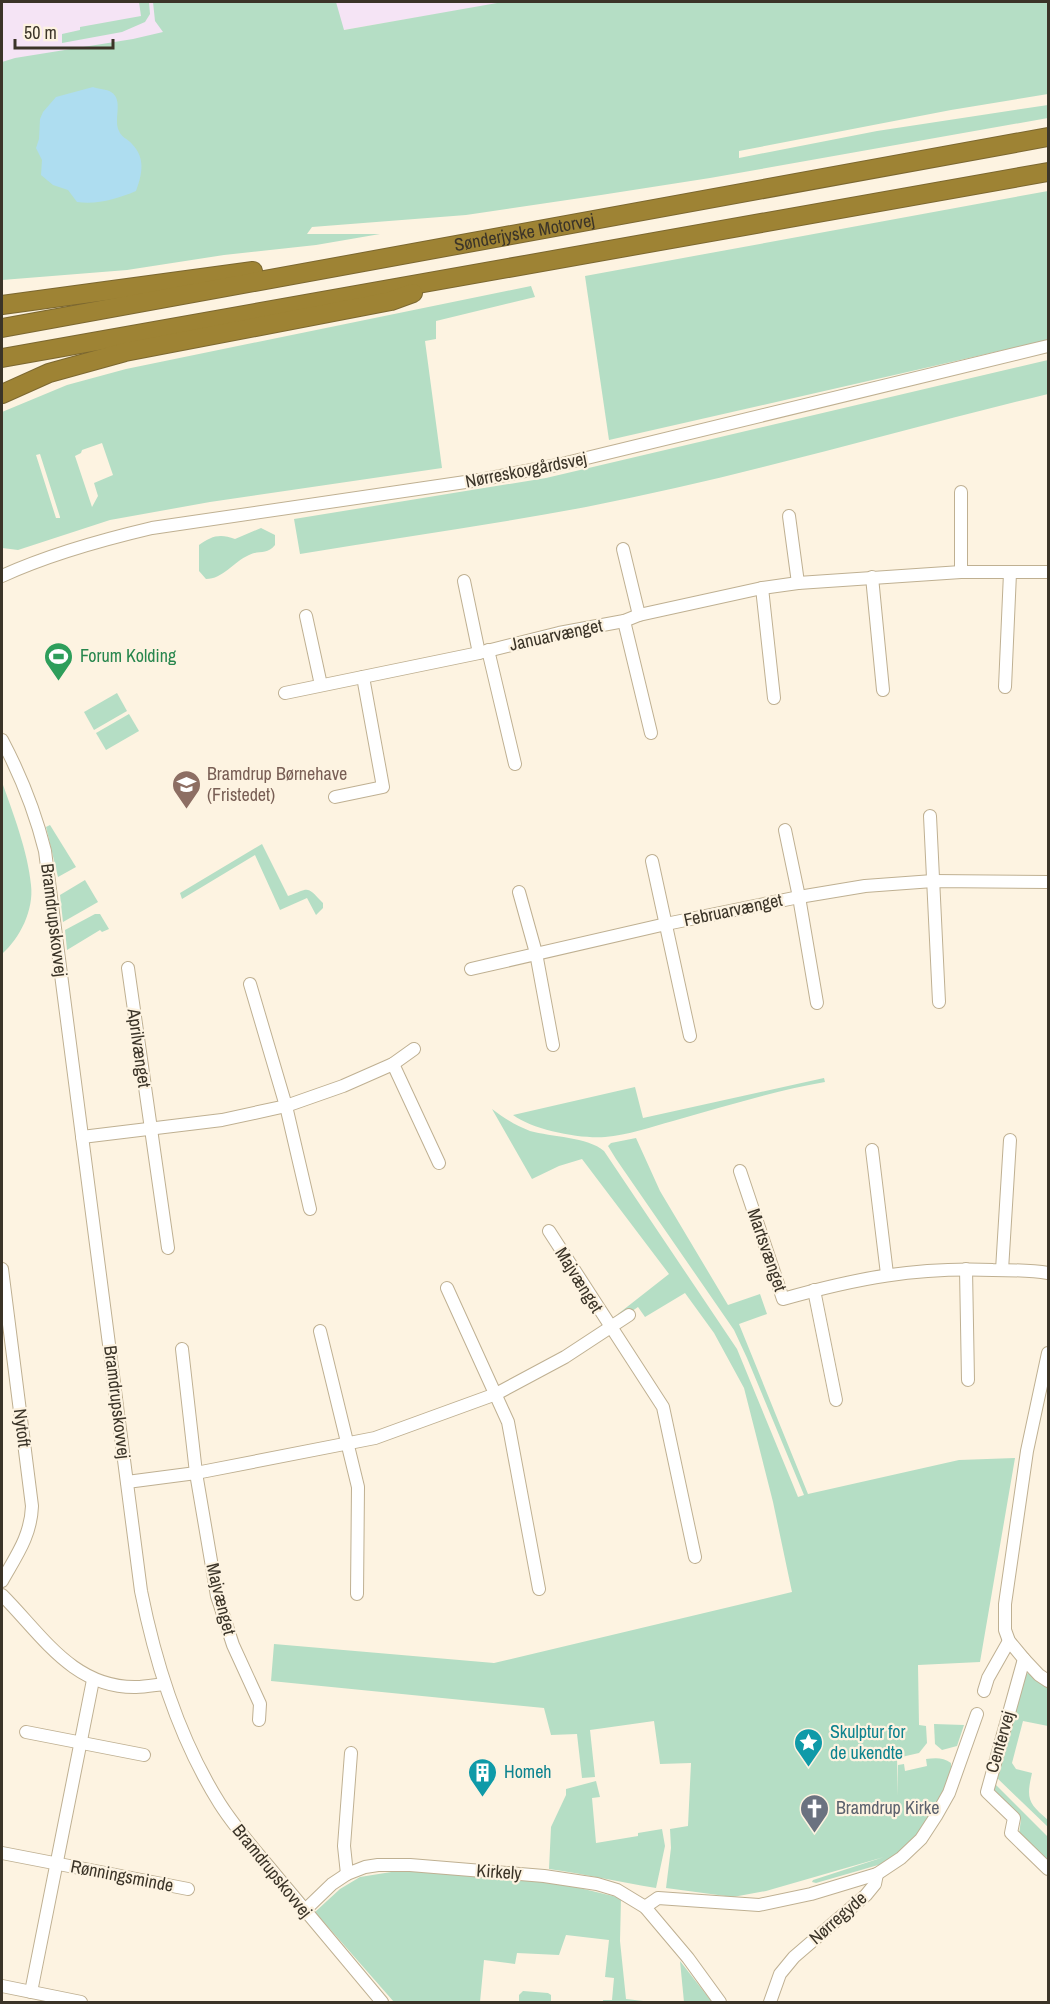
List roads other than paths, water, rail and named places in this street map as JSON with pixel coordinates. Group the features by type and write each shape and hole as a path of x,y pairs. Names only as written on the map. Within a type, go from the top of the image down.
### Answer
{"highway":[{"name":"Sønderjyske Motorvej","path":"2,328 1048,137"},
{"name":"Sønderjyske Motorvej","path":"2,358 1048,172"},
{"path":"2,305 243,272 339,267"},
{"path":"2,394 49,373 125,352 391,301 470,274"}],"street":[{"name":"Nørreskovgårdsvej","path":"2,576 104,539 152,528 479,480 562,464 1048,346"},
{"path":"961,492 961,572"},
{"path":"789,516 798,583"},
{"path":"623,549 639,615"},
{"name":"Januarvænget","path":"285,693 624,621 639,615 762,588 872,577 961,572 1048,572"},
{"path":"1005,687 1010,573"},
{"path":"872,577 883,690"},
{"name":"Januarvænget","path":"464,581 515,764"},
{"path":"762,588 774,698"},
{"path":"306,616 321,685"},
{"name":"Januarvænget","path":"624,621 651,733"},
{"path":"335,797 383,787 363,676"},
{"name":"Bramdrupskovvej","path":"2,740 25,785 45,851 141,1591 164,1683 173,1712 189,1748 219,1802 240,1833 382,2002"},
{"path":"930,816 939,1002"},
{"name":"Februarvænget","path":"785,830 817,1003"},
{"name":"Februarvænget","path":"652,861 690,1036"},
{"name":"Februarvænget","path":"471,969 666,924 865,886 933,881 1048,882"},
{"path":"519,892 536,953 554,1045"},
{"name":"Aprilvænget","path":"128,968 168,1248"},
{"path":"250,984 286,1106 310,1209"},
{"path":"82,1137 222,1120 286,1106 343,1086 393,1064 414,1049"},
{"path":"393,1064 439,1163"},
{"path":"1002,1270 1010,1140"},
{"path":"872,1150 887,1274"},
{"name":"Martsvænget","path":"740,1171 783,1299 887,1274 966,1269 1030,1270 1048,1273"},
{"name":"Majvænget","path":"549,1232 610,1329 663,1407 695,1557"},
{"name":"Nytoft","path":"2,1269 32,1506 32,1523 27,1537 2,1581"},
{"path":"966,1269 968,1380"},
{"path":"447,1288 508,1422 539,1589"},
{"name":"Martsvænget","path":"814,1290 836,1400"},
{"name":"Majvænget","path":"127,1482 196,1473 375,1438 496,1394 565,1358 629,1316"},
{"path":"321,1331 358,1487 357,1594"},
{"name":"Majvænget","path":"182,1349 196,1473 217,1596 233,1645 260,1704 259,1720"},
{"path":"1048,1353 1027,1451 1005,1604 1005,1630 1009,1641 1039,1675 1048,1681"},
{"path":"2,1595 64,1662 93,1680 136,1687 164,1683"},
{"path":"984,1691 988,1678 1009,1641"},
{"name":"Centervej","path":"1024,1659 987,1792 1014,1818 1011,1833 1048,1869"},
{"name":"Rønningsminde","path":"31,1992 93,1680"},
{"name":"Nørregyde","path":"770,2002 780,1974 794,1957 866,1895 875,1884 877,1874 901,1858 921,1839 949,1793 977,1714"},
{"path":"26,1732 144,1755"},
{"path":"347,1874 344,1846 351,1753"},
{"name":"Rønningsminde","path":"2,1853 188,1889"},
{"name":"Kirkely","path":"304,1911 332,1884 347,1874 378,1865 410,1865 544,1876 597,1884 617,1890 645,1907 688,1958 720,2002"},
{"path":"645,1907 658,1898 759,1905 811,1894 877,1874"},
{"path":"2,1986 81,2002"}],"water":[{"path":"93,87 115,95 118,105 117,126 121,135 136,149 142,167 136,191 107,201 77,202 68,190 53,185 41,175 42,160 36,148 40,119 56,97"}],"place":[{"name":"Forum Kolding","path":"59,682"},
{"name":"Bramdrup Børnehave (Fristedet)","path":"186,810"},
{"name":"Skulptur for de ukendte","path":"809,1768"},
{"name":"Homeh","path":"483,1798"},
{"name":"Bramdrup Kirke","path":"815,1834"}]}
